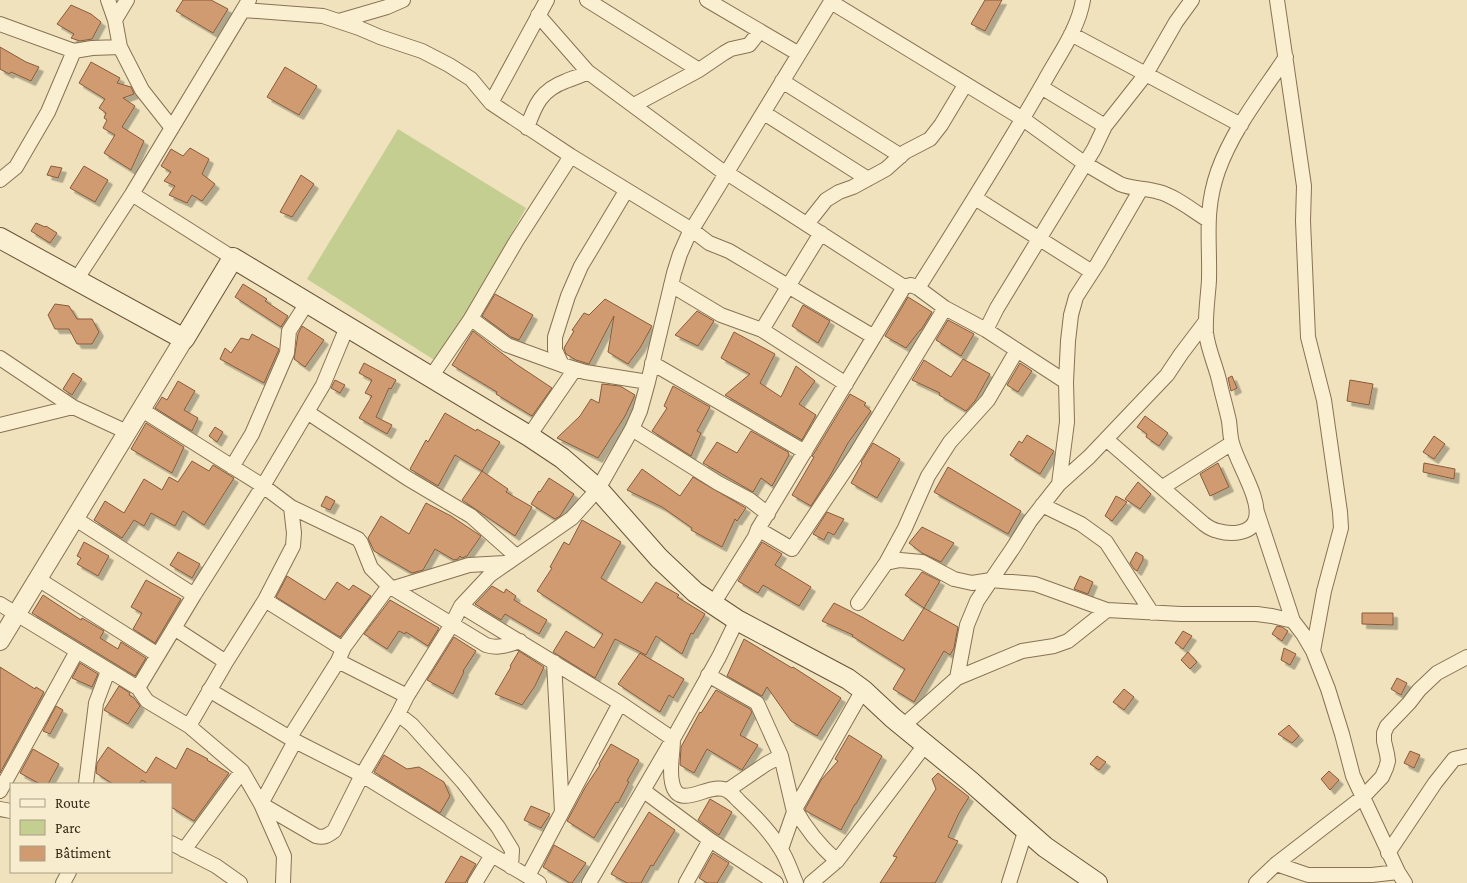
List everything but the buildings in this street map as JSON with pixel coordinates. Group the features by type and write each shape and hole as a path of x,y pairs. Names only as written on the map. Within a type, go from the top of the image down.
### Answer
{"main road":[{"path":"0,238 184,338 233,258 529,436 562,458 598,489 659,558 696,592 737,620 848,679 1046,847 1097,883"}],"street":[{"path":"108,0 115,20 120,47 142,90 172,128"},
{"path":"115,20 127,0"},
{"path":"339,21 387,7 403,0"},
{"path":"490,103 547,0"},
{"path":"587,0 699,70"},
{"path":"709,0 798,54"},
{"path":"713,604 874,337 975,198 1023,119 1071,34 1080,16 1083,0"},
{"path":"986,330 997,308 1094,149 1105,126 1146,74 1176,22 1192,0"},
{"path":"1277,0 1304,186 1303,220 1308,337 1324,400 1341,528 1324,591 1313,651"},
{"path":"261,804 316,836 322,838 334,831 406,696 452,624 461,606 490,575 572,518 598,489 632,429 642,404 680,254 692,230 832,1 1023,119 1084,163 1120,184 1167,195 1208,220"},
{"path":"76,280 132,194 246,5 323,16 422,51 449,65 471,79 490,103 526,128 692,230 709,243 729,251 874,337"},
{"path":"538,15 588,72 727,174 945,308 986,330 1066,382"},
{"path":"0,24 74,51 120,47"},
{"path":"634,105 699,70 724,52 749,45 760,31"},
{"path":"1071,34 1241,125"},
{"path":"0,180 16,166 48,112 74,51"},
{"path":"1286,57 1228,148 1211,194 1208,220 1209,270 1206,321 1208,343 1229,423 1232,443 1255,501 1293,621 1313,651 1328,689 1351,770 1401,878"},
{"path":"526,128 534,106 544,94 555,85 588,72"},
{"path":"782,81 901,156"},
{"path":"807,224 826,200 886,170 901,156 930,139 965,84"},
{"path":"1041,88 1105,126"},
{"path":"764,113 868,179"},
{"path":"431,377 470,320 517,240 571,156"},
{"path":"1059,484 1067,422 1066,382 1071,315 1076,297 1142,189"},
{"path":"568,367 555,350 555,338 568,296 581,266 626,190"},
{"path":"132,194 233,258"},
{"path":"975,198 1092,272"},
{"path":"762,330 821,233"},
{"path":"671,285 721,315 762,330 846,384"},
{"path":"232,467 252,434 286,353 289,332 306,303"},
{"path":"758,529 792,549 856,454 945,308"},
{"path":"470,320 507,345 568,367 648,382"},
{"path":"957,678 967,625 977,601 1021,534 1059,484 1089,457 1168,375 1206,321"},
{"path":"138,688 194,595 264,486 323,385 347,327"},
{"path":"0,641 184,338"},
{"path":"858,603 886,563 905,528 928,476 950,442 988,400 1017,350"},
{"path":"0,358 73,408 127,432"},
{"path":"652,363 805,452"},
{"path":"529,436 568,367"},
{"path":"0,425 73,408"},
{"path":"140,410 264,486 291,507 358,539 371,568 391,587 486,645 500,647 520,641"},
{"path":"307,412 407,478 471,516 511,560"},
{"path":"632,429 718,483 750,500 768,514"},
{"path":"1106,439 1204,524 1217,531 1245,532 1252,528 1257,512"},
{"path":"1163,487 1232,443"},
{"path":"1042,505 1081,524 1106,542 1152,613"},
{"path":"189,726 265,600 293,546 294,533 291,507"},
{"path":"74,518 194,595"},
{"path":"261,804 293,739 338,661 344,647 391,587 470,565 511,560"},
{"path":"886,563 900,560 922,562 954,579 972,583 991,580 1035,584 1107,610 1181,614 1257,614 1293,621"},
{"path":"38,579 158,654"},
{"path":"265,600 344,647"},
{"path":"0,604 138,688 147,701 189,726 242,771 261,804 284,856 283,883"},
{"path":"461,606 620,703 673,739"},
{"path":"903,726 957,678 1022,651 1054,646 1068,640 1107,610"},
{"path":"589,883 644,791 737,620"},
{"path":"174,628 226,662"},
{"path":"0,791 77,651"},
{"path":"1256,883 1276,864 1363,798 1382,777 1386,768 1388,754 1384,733 1387,726 1437,673 1467,656"},
{"path":"338,661 406,696"},
{"path":"554,662 562,810"},
{"path":"86,783 96,703 108,671"},
{"path":"708,676 757,703 782,756 794,811 824,849 832,871"},
{"path":"209,690 293,739 362,776 534,880 562,810 620,703"},
{"path":"781,849 794,811 863,690"},
{"path":"398,714 412,725 463,782 498,827 512,850 511,867"},
{"path":"673,739 671,777 677,792 688,796 716,788 728,790 771,835 781,849 796,883"},
{"path":"811,883 832,871 925,745"},
{"path":"728,790 766,764 782,756"},
{"path":"1388,853 1435,783 1454,759 1467,756"},
{"path":"240,883 216,866 177,847 242,771"},
{"path":"644,791 710,840 776,883"},
{"path":"1009,883 1026,829"},
{"path":"686,883 710,840"},
{"path":"475,883 492,855"},
{"path":"1276,864 1308,875 1340,879 1372,875 1401,878"}],"green space":[{"path":"398,129 526,208 439,363 307,279"}]}
